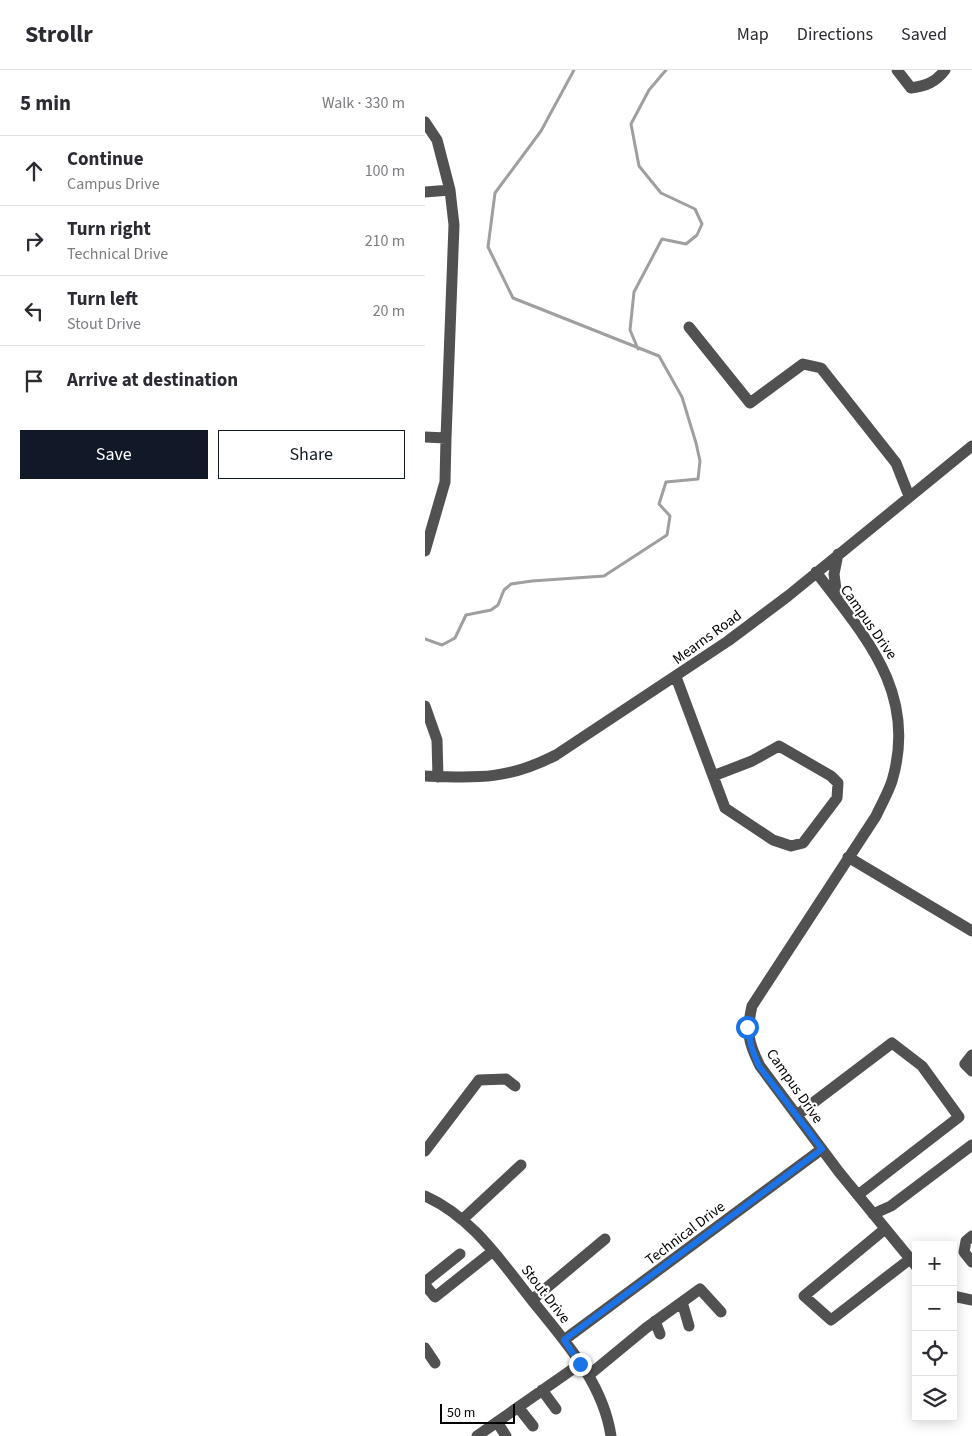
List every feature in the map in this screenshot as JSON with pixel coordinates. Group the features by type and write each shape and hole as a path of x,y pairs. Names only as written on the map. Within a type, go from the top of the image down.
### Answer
{"street":[{"path":"897,70 911,88 925,86 939,77 945,70"},
{"path":"425,122 437,140 450,190 454,224 445,482 425,551"},
{"path":"425,192 450,190"},
{"path":"689,327 750,403 803,364 821,368 896,463 909,496"},
{"path":"425,437 446,438"},
{"name":"Mearns Road","path":"425,776 502,776 537,765 609,722 728,641 972,446"},
{"path":"838,554 834,574 838,601"},
{"name":"Campus Drive","path":"816,572 867,640 886,671 897,710 899,735 892,782 876,816 752,1006 747,1027 752,1049 759,1066 858,1195 912,1261"},
{"path":"676,678 725,808 773,840 791,846 803,843 837,798 838,792 838,783 831,776 779,746 752,761 713,776"},
{"path":"425,706 437,740 438,777"},
{"path":"848,857 972,931"},
{"path":"797,1116 892,1043 922,1066 959,1117 858,1195"},
{"path":"972,1055 965,1064 972,1071"},
{"path":"425,1151 479,1080 506,1080 515,1086"},
{"path":"873,1214 891,1206 972,1145"},
{"name":"Technical Drive","path":"564,1340 822,1149"},
{"path":"463,1219 521,1165"},
{"name":"Stout Drive","path":"425,1196 463,1219 484,1239 564,1340 589,1375 603,1407 611,1436"},
{"path":"885,1229 804,1296 831,1320 912,1263"},
{"path":"972,1236 966,1241 963,1252 972,1262"},
{"path":"532,1300 605,1239"},
{"path":"460,1254 425,1283 430,1300 493,1251"},
{"path":"589,1375 655,1321 700,1289 721,1312"},
{"path":"957,1297 972,1300"},
{"path":"682,1302 689,1326"},
{"path":"655,1321 660,1334"},
{"path":"425,1348 435,1364"},
{"path":"477,1436 580,1364"},
{"path":"542,1390 556,1409"},
{"path":"518,1407 533,1426"},
{"path":"497,1422 506,1436"}],"waterway":[{"path":"425,639 442,645 455,638 466,615 491,610 498,605 504,590 511,584 604,576 667,535 670,516 659,504 666,482 698,479 700,461 682,397 659,356 513,298 488,247 495,193 541,131 574,70"},
{"path":"638,349 630,330 634,292 662,239 686,244 697,235 702,224 695,209 661,193 639,166 631,124 649,90 666,70"}],"route":[{"path":"580,1364 564,1340 653,1276 822,1149 759,1066 752,1049 747,1027"}]}
